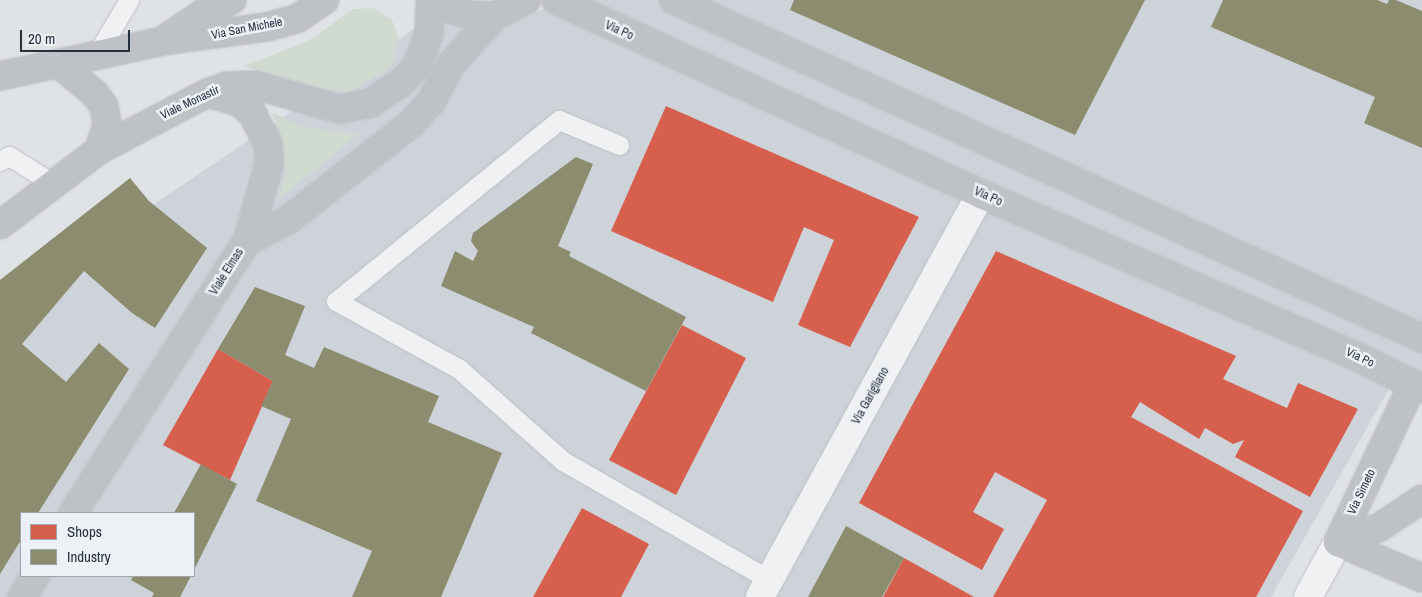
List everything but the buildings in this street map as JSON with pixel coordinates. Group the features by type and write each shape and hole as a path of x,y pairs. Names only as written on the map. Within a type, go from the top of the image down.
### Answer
{"main road":[{"name":"Via San Michele","path":"163,41 206,11 232,0"},
{"name":"Via San Michele","path":"0,76 60,65 163,41 267,28 298,18 325,0"},
{"name":"Viale Monastir","path":"0,225 99,150 207,93 227,86 255,85 340,109 370,103 401,83 417,66 428,33 430,0"},
{"path":"437,0 447,8 468,16 495,16 526,0"},
{"name":"Via Po","path":"556,0 981,194 1356,356 1417,387"},
{"path":"674,0 1380,317 1422,338"},
{"name":"Viale Elmas","path":"74,512 247,241 288,220 412,123 431,102 452,64 495,16"},
{"path":"60,65 94,93 104,106 107,125 99,150"},
{"path":"207,93 240,102 252,113 268,144 270,165 247,241"},
{"path":"1380,317 1422,329"},
{"name":"Via Simeto","path":"1338,542 1417,387"},
{"path":"1338,542 1380,527 1422,498"},
{"path":"1338,542 1422,578"},
{"path":"22,597 34,577"}],"street":[{"name":"Via Garigliano","path":"765,588 981,194"},
{"name":"Via Simeto","path":"1308,597 1338,542"}],"lane":[{"path":"95,56 129,0"},
{"path":"619,145 559,120 336,300 459,369 563,461 765,588"},
{"path":"0,161 9,156 54,184"}],"shaded area":[{"path":"556,0 1422,0 1422,396 1389,389 1271,597 0,597 0,308 433,16 501,23 520,19 548,7"},
{"path":"373,8 392,20 399,39 391,67 350,91 327,90 243,66 310,40 353,9"},
{"path":"271,112 304,127 358,134 278,200 286,172 281,134"}]}
